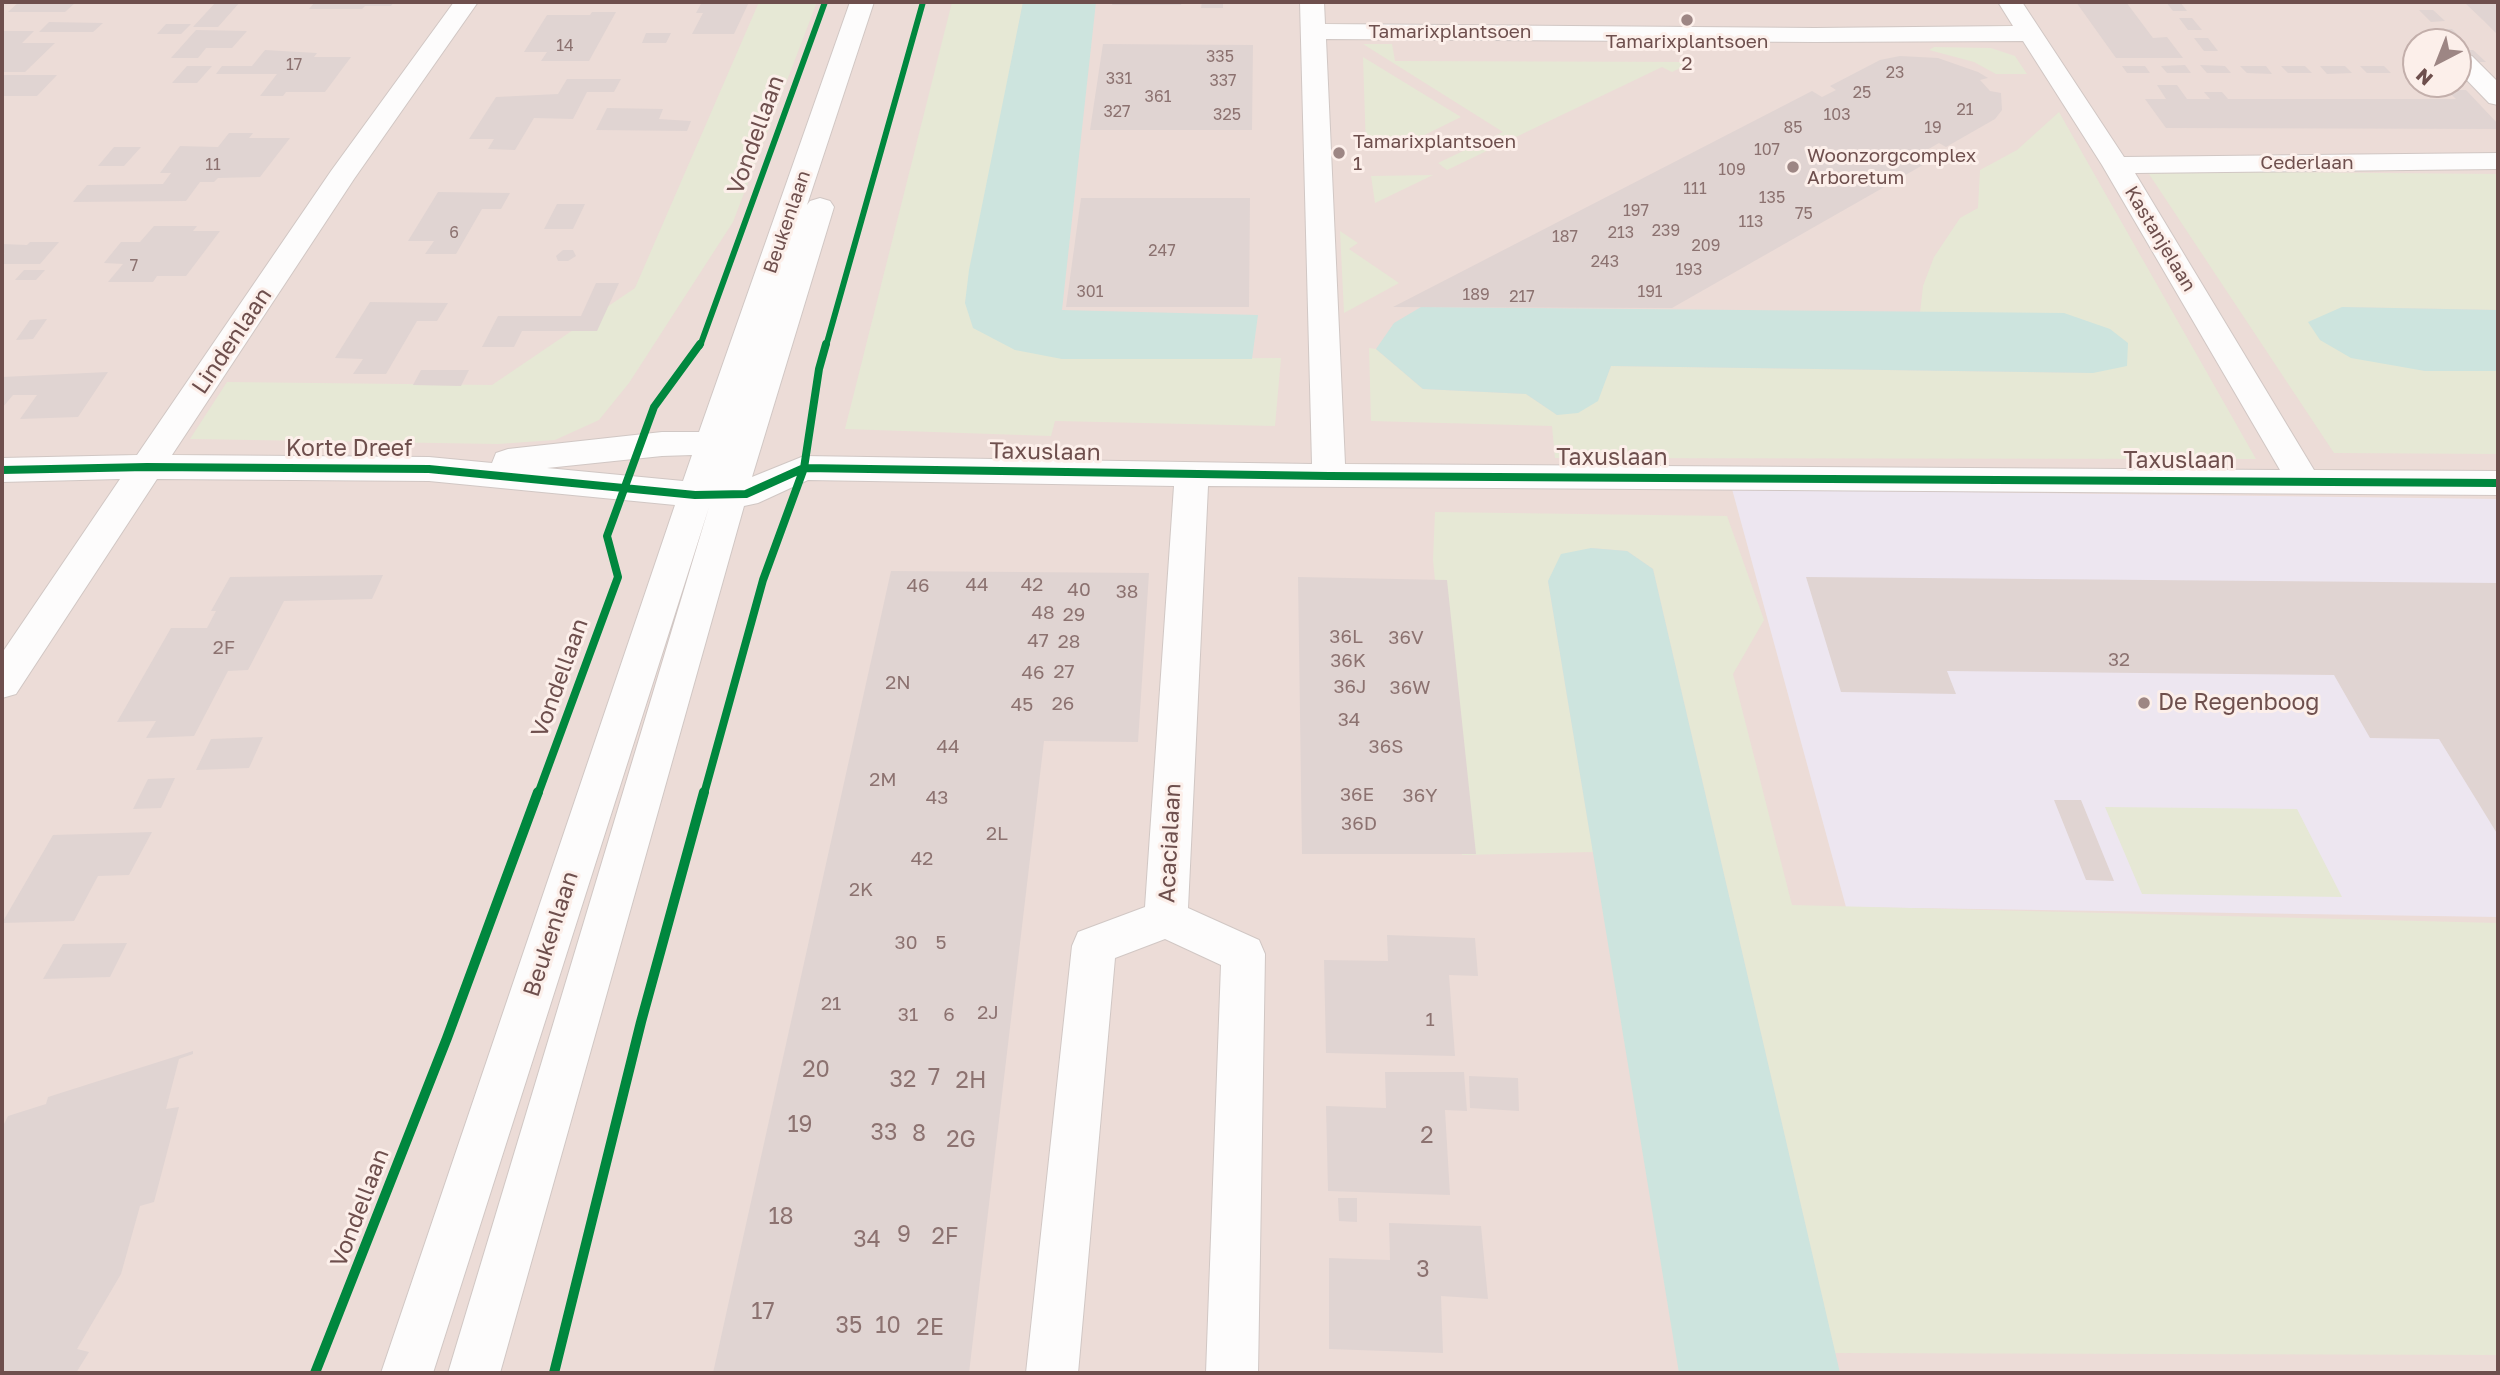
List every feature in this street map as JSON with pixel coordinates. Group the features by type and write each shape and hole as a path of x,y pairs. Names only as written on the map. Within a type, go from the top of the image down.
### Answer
{"street":[{"name":"Lindenlaan","path":"2,683 341,177 466,2"},
{"name":"Beukenlaan","path":"407,1373 512,1055 713,494 862,2"},
{"name":"Beukenlaan","path":"729,443 886,2"},
{"path":"1312,2 1329,476"},
{"name":"Kastanjelaan","path":"2010,2 2116,165 2304,481"},
{"name":"Tamarixplantsoen","path":"1314,31 1801,35 2031,33"},
{"path":"2472,70 2498,97"},
{"name":"Cederlaan","path":"2116,165 2498,162"},
{"name":"Korte Dreef","path":"429,469 662,444 729,443"},
{"name":"Taxuslaan","path":"729,443 755,444 804,468"},
{"name":"Korte Dreef","path":"2,470 147,467 429,469 713,494"},
{"name":"Taxuslaan","path":"713,494 746,494 804,468 1329,476 2498,483"},
{"name":"Acacialaan","path":"1192,473 1166,919 1243,954 1232,1373"},
{"name":"Beukenlaan","path":"474,1373 566,1057 713,494"},
{"path":"1052,1373 1094,946 1166,919"},
{"path":"512,1055 566,1057"}],"shaded area":[{"path":"2,2 2498,2 2498,1373 2,1373"},
{"name":"De Regenboog","path":"1732,489 2498,499 2498,917 1846,907"}],"green space":[{"path":"759,2 817,2 733,222 629,383 599,420 555,440 498,444 190,439 227,382 492,385 635,288"},
{"path":"952,2 1023,2 965,303 1062,359 1281,358 1275,426 1055,421 1051,436 845,429"},
{"path":"1363,44 1392,44 1395,61 1693,62 1672,72 1662,67 1447,170 1438,163 1503,132"},
{"path":"1934,47 1991,48 2015,56 2027,74 1996,74 1974,62 1929,50"},
{"path":"1363,57 1461,117 1394,150 1366,149"},
{"path":"2059,112 2256,459 1555,458 1552,426 1371,421 1369,348 1376,349 1423,389 1526,394 1557,415 1597,401 1611,366 2093,373 2064,313 1920,313 1923,286 1934,257 1960,218 1978,208 1980,170 2017,150"},
{"path":"2147,171 2498,174 2498,310 2342,307 2320,340 2425,371 2498,371 2498,454 2334,453"},
{"path":"1433,175 1375,203 1371,176"},
{"path":"1340,231 1358,243 1349,249 1399,283 1344,313"},
{"path":"1435,512 1727,516 1764,620 1733,674 1792,905 2498,923 2498,1355 1835,1353 1653,569 1627,551 1591,548 1548,581 1593,852 1462,855 1433,560"},
{"path":"2105,807 2297,809 2342,897 2142,894"}],"water":[{"path":"1023,2 1096,2 1062,310 1258,315 1252,359 1062,359 1015,350 973,328 965,303 969,270"},
{"path":"1421,307 2064,313 2110,329 2128,343 2127,366 2093,373 1611,366 1598,401 1578,413 1557,415 1526,394 1423,389 1376,349 1394,323"},
{"path":"2342,307 2498,310 2498,371 2425,371 2351,358 2320,340 2308,322"},
{"path":"1591,548 1627,551 1653,569 1840,1373 1679,1373 1548,581 1561,554"}],"building":[{"path":"19,2 76,2 65,12 8,12"},
{"path":"216,2 240,2 218,27 193,27"},
{"path":"315,2 394,2 391,6 365,6 362,9 309,9"},
{"path":"702,2 749,2 734,34 692,34 703,13 696,13"},
{"path":"1113,2 1182,2 1181,5 1112,5"},
{"path":"1202,2 1223,2 1223,8 1201,8"},
{"path":"2076,2 2126,2 2153,38 2167,37 2183,58 2116,58"},
{"path":"2166,2 2180,2 2187,11 2173,11"},
{"path":"2464,2 2498,2 2498,35 2484,21"},
{"path":"2419,10 2433,10 2445,21 2431,22"},
{"path":"592,12 616,12 589,61 541,61 547,52 524,52 547,15 590,15"},
{"path":"2179,18 2192,18 2202,30 2188,30"},
{"path":"49,22 103,23 93,32 39,32"},
{"path":"166,24 191,24 181,34 157,34"},
{"path":"196,30 247,31 232,48 206,48 198,58 171,58"},
{"path":"2,31 34,31 22,43 55,43 25,72 2,72"},
{"path":"646,33 671,33 666,43 642,43"},
{"path":"2194,38 2208,38 2218,51 2204,51"},
{"path":"1103,44 1253,45 1252,130 1090,130"},
{"path":"265,50 317,53 314,57 351,57 325,92 286,92 283,96 260,96 277,74 216,74 222,66 252,66"},
{"path":"2472,50 2473,50 2486,62 2472,62"},
{"path":"1900,56 1938,58 1978,72 1988,78 1980,80 1990,91 2001,93 2002,110 1995,119 1946,147 1939,143 1925,151 1937,157 1672,308 1393,307 1812,91 1822,97 1836,90 1830,86 1880,60"},
{"path":"2185,65 2191,73 2167,73 2161,66"},
{"path":"2200,65 2225,66 2231,73 2207,73"},
{"path":"187,66 212,66 197,83 172,83"},
{"path":"2122,66 2145,66 2150,73 2127,73"},
{"path":"2240,66 2266,66 2272,74 2247,73"},
{"path":"2281,66 2305,66 2312,73 2288,73"},
{"path":"2320,66 2345,66 2352,73 2327,74"},
{"path":"2360,66 2384,66 2391,73 2367,73"},
{"path":"4,75 57,75 37,96 2,96"},
{"path":"567,79 621,79 614,92 587,92 573,119 534,118 515,150 488,149 494,139 469,139 496,97 558,94"},
{"path":"2157,85 2177,85 2187,99 2210,99 2204,92 2222,92 2228,99 2456,99 2472,96 2498,124 2498,129 2166,128 2145,99 2166,99"},
{"path":"607,108 663,109 659,119 691,121 687,131 596,130"},
{"path":"229,133 253,133 249,138 290,138 260,177 218,178 214,182 200,182 186,201 73,202 87,185 163,184 171,173 160,173 180,146 218,147"},
{"path":"114,147 141,147 124,166 98,166"},
{"path":"438,192 510,193 501,209 482,209 456,254 425,254 434,241 408,241"},
{"path":"1081,198 1250,198 1249,307 1066,307"},
{"path":"557,204 585,204 573,229 544,229"},
{"path":"154,226 197,226 193,231 220,231 186,276 157,276 153,282 108,282 123,264 104,263 121,242 140,242"},
{"path":"30,242 59,242 40,264 2,264 2,255 5,253 2,253 2,244 27,245"},
{"path":"563,250 573,250 576,256 568,261 558,261 556,256"},
{"path":"24,270 45,270 36,280 15,280"},
{"path":"596,283 619,283 597,331 522,331 514,347 482,347 498,316 581,316"},
{"path":"370,302 448,303 437,321 417,321 386,374 353,374 363,359 335,358"},
{"path":"47,319 33,339 16,340 30,320"},
{"path":"421,370 469,370 461,386 413,385"},
{"path":"108,372 78,417 20,419 37,395 13,395 2,408 2,377"},
{"path":"891,571 1149,573 1138,742 1044,741 969,1373 713,1373"},
{"path":"383,575 372,599 284,601 248,670 228,671 194,736 146,738 156,721 117,722 171,628 207,628 216,611 211,611 230,577"},
{"path":"1298,577 1447,580 1476,854 1302,854"},
{"path":"1806,577 2498,583 2498,835 2439,739 2370,738 2334,675 1947,671 1956,694 1841,692"},
{"path":"263,737 249,768 196,770 211,739"},
{"path":"175,778 161,808 133,809 148,779"},
{"path":"2054,800 2081,800 2114,881 2086,880"},
{"path":"152,832 129,875 98,876 74,921 2,923 53,835"},
{"path":"1387,935 1475,938 1478,976 1449,975 1455,1056 1326,1053 1324,960 1388,961"},
{"path":"127,943 110,977 43,979 63,944"},
{"path":"193,1051 193,1054 179,1059 166,1109 179,1107 154,1202 140,1206 121,1274 77,1349 89,1352 76,1373 2,1373 2,1128 8,1116 46,1104 48,1097"},
{"path":"1385,1072 1464,1072 1467,1111 1445,1110 1450,1195 1328,1191 1326,1106 1386,1108"},
{"path":"1469,1076 1518,1078 1519,1111 1470,1108"},
{"path":"1338,1198 1357,1198 1357,1222 1339,1221"},
{"path":"1389,1223 1481,1226 1488,1299 1441,1296 1443,1353 1329,1349 1329,1258 1390,1260"}],"cycle path":[{"name":"Vondellaan","path":"315,1373 447,1038 618,577 607,536 654,407 698,350 825,2"},
{"path":"554,1373 641,1022 763,580 804,468 819,369 923,2"},
{"path":"2,470 147,467 429,469 695,495 746,494 804,468 1329,476 2498,483"}],"place":[{"name":"Tamarixplantsoen 2","path":"1687,20"},
{"name":"Tamarixplantsoen 1","path":"1339,153"},
{"name":"Woonzorgcomplex Arboretum","path":"1793,167"},
{"name":"De Regenboog","path":"2144,703"}]}
